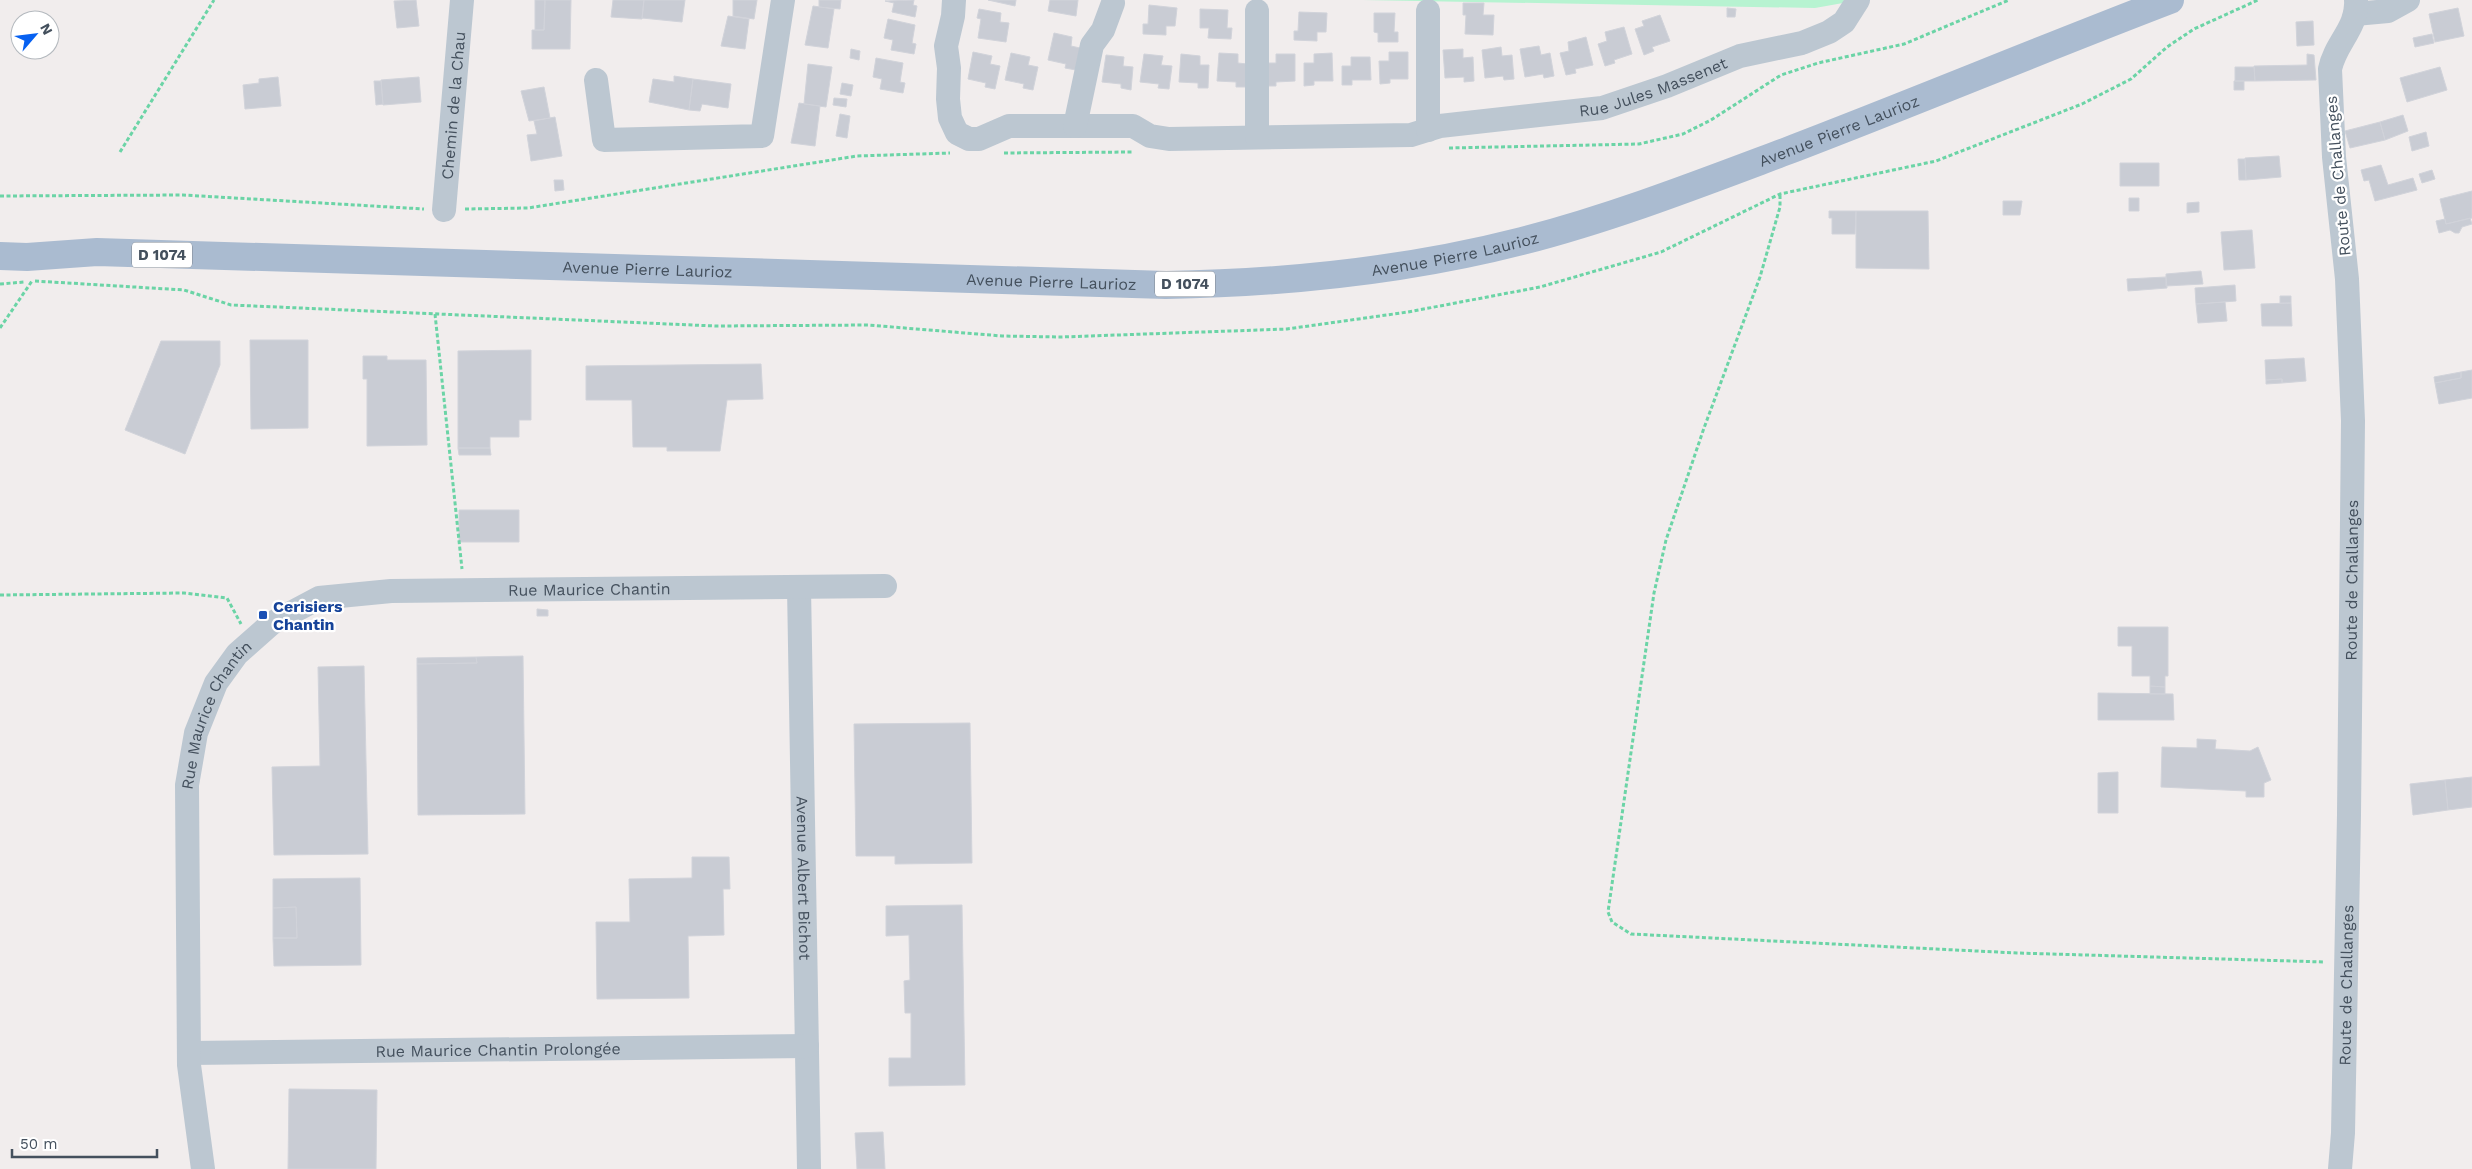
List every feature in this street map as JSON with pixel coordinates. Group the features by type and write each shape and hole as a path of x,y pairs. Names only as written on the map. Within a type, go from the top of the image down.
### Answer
{"main road":[{"name":"Avenue Pierre Laurioz","path":"0,256 27,257 97,252 1166,285 1250,282 1338,275 1465,254 1596,220 1776,155 2170,0"},
{"name":"Avenue Pierre Laurioz","path":"0,239 29,240 97,252"}],"street":[{"name":"Chemin de la Chau","path":"444,210 462,0"},
{"path":"596,80 604,140 762,136 783,0"},
{"name":"Rue Jules Massenet","path":"954,0 953,16 946,46 949,68 948,99 950,118 957,133 969,140 979,139 1009,126 1133,126 1150,136 1169,139 1411,135 1434,139 1440,126 1602,108 1667,86 1740,56 1802,43 1829,32 1844,22 1858,0"},
{"path":"2356,7 2388,11 2408,0"},
{"path":"1075,126 1092,45 1102,30 1113,3"},
{"name":"Route de Challanges","path":"2340,1169 2343,1133 2346,962 2353,421 2347,279 2334,157 2330,69 2332,56 2352,26 2356,7"},
{"path":"1256,137 1257,11"},
{"path":"1428,11 1434,139"},
{"name":"Rue Maurice Chantin","path":"202,1169 190,1053 187,785 196,733 216,683 237,654 272,622 320,598 392,591 885,586"},
{"name":"Avenue Albert Bichot","path":"799,587 809,1169"},
{"name":"Rue Maurice Chantin Prolongée","path":"190,1053 807,1046"}],"path":[{"path":"120,152 214,0"},
{"path":"1434,139 1639,144 1683,134 1711,120 1781,75 1818,63 1904,44 2009,0"},
{"path":"997,153 1138,152"},
{"path":"0,196 184,195 444,210 528,208 858,156 952,153"},
{"path":"1780,194 1780,207 1760,278 1704,428 1666,540 1654,593 1608,912 1612,922 1631,934 2017,953 2346,962"},
{"path":"0,284 32,281 184,290 231,305 435,314 465,590"},
{"path":"0,328 32,281"},
{"path":"0,595 184,593 226,598 251,641"}],"green space":[{"path":"1363,0 1844,0 1843,3 1815,8"}],"building":[{"path":"416,0 419,26 397,28 394,1"},
{"path":"535,0 545,0 544,30 535,30"},
{"path":"545,0 571,0 570,49 532,49 532,30 544,30"},
{"path":"613,0 644,0 642,19 611,17"},
{"path":"644,0 685,0 682,22 642,18"},
{"path":"733,0 757,0 754,19 733,16"},
{"path":"819,0 841,0 840,9 819,7"},
{"path":"914,0 913,5 917,6 915,17 892,12 894,3 885,1"},
{"path":"988,0 1016,0 1015,6"},
{"path":"1050,0 1078,0 1076,16 1048,11"},
{"path":"1463,3 1484,3 1483,15 1494,15 1493,35 1465,34 1466,15 1463,15"},
{"path":"1149,5 1177,8 1175,26 1166,26 1166,35 1143,34 1143,24 1148,24"},
{"path":"813,6 834,9 828,48 805,45"},
{"path":"1727,8 1736,9 1735,17 1727,17"},
{"path":"2458,8 2464,36 2435,42 2429,14"},
{"path":"979,9 1001,13 1000,22 1009,23 1006,42 978,38 981,19 977,18"},
{"path":"1200,9 1228,10 1227,28 1232,28 1231,39 1208,38 1209,28 1200,28"},
{"path":"1299,12 1327,13 1326,32 1317,32 1317,41 1294,40 1294,31 1298,31"},
{"path":"1374,13 1395,13 1394,32 1398,32 1398,42 1378,42 1378,33 1374,32"},
{"path":"1660,15 1670,41 1652,47 1654,51 1644,55 1635,29 1644,26 1642,21"},
{"path":"728,16 749,19 745,49 721,46"},
{"path":"888,19 915,25 912,43 916,44 914,54 891,50 893,40 884,38"},
{"path":"2313,21 2314,45 2297,46 2296,22"},
{"path":"1624,27 1632,54 1614,60 1615,63 1605,66 1598,44 1607,41 1605,32"},
{"path":"1054,33 1072,37 1071,46 1080,48 1076,70 1065,68 1066,64 1048,60"},
{"path":"2432,34 2434,43 2415,47 2413,38"},
{"path":"1586,37 1593,65 1575,69 1576,73 1566,75 1560,53 1569,51 1568,42"},
{"path":"1539,46 1541,55 1550,53 1554,76 1544,78 1543,74 1525,77 1520,49"},
{"path":"1501,47 1502,56 1512,55 1514,79 1504,80 1503,76 1485,78 1482,50"},
{"path":"851,49 860,51 859,60 850,58"},
{"path":"1463,49 1463,58 1473,57 1474,81 1464,82 1464,77 1445,78 1443,50"},
{"path":"973,52 992,56 990,64 1000,66 995,89 985,87 986,83 968,79"},
{"path":"1389,52 1408,52 1408,79 1390,79 1390,83 1380,84 1379,61 1389,61"},
{"path":"1011,53 1030,57 1028,65 1038,67 1033,90 1023,88 1024,84 1005,80"},
{"path":"1219,53 1238,54 1238,63 1247,64 1246,87 1236,87 1236,82 1217,81"},
{"path":"1332,53 1333,81 1314,81 1314,85 1304,86 1304,63 1314,63 1314,54"},
{"path":"1144,54 1163,56 1161,65 1172,66 1169,89 1158,88 1159,84 1140,82"},
{"path":"1181,54 1200,56 1200,65 1209,65 1208,88 1198,88 1198,83 1179,82"},
{"path":"1276,54 1295,54 1295,81 1276,82 1276,86 1267,86 1266,63 1276,63"},
{"path":"2307,54 2314,55 2316,80 2255,81 2254,66 2307,65"},
{"path":"1106,55 1124,57 1123,66 1133,67 1131,90 1121,88 1121,84 1102,82"},
{"path":"1351,57 1370,57 1371,80 1352,80 1352,85 1342,85 1342,66 1351,66"},
{"path":"876,58 903,63 900,82 905,83 903,93 880,89 882,79 873,77"},
{"path":"808,64 832,67 826,107 804,104"},
{"path":"2235,67 2254,67 2255,81 2235,81"},
{"path":"2440,67 2447,90 2407,102 2400,78"},
{"path":"674,76 693,79 689,110 649,102 653,79 674,82"},
{"path":"278,77 281,106 245,109 243,85 259,83 259,79"},
{"path":"419,77 421,102 383,105 381,80"},
{"path":"693,79 731,84 728,108 702,104 700,111 689,110"},
{"path":"374,81 381,81 383,104 376,105"},
{"path":"2234,81 2244,81 2244,90 2234,90"},
{"path":"842,83 853,85 851,96 840,94"},
{"path":"544,87 550,118 529,121 521,91"},
{"path":"834,98 847,99 846,107 833,105"},
{"path":"799,103 820,106 815,146 791,143"},
{"path":"840,114 850,116 847,138 836,136"},
{"path":"2403,115 2408,131 2385,140 2380,122"},
{"path":"555,117 562,156 531,161 527,135 537,134 534,121"},
{"path":"2380,122 2385,140 2350,148 2345,131"},
{"path":"2426,132 2429,146 2412,151 2409,137"},
{"path":"2279,156 2281,177 2246,180 2245,158"},
{"path":"2238,159 2245,159 2246,180 2239,180"},
{"path":"2120,163 2159,163 2159,186 2120,186"},
{"path":"2381,165 2388,185 2413,178 2417,190 2375,201 2369,180 2364,181 2361,170"},
{"path":"2432,170 2435,179 2422,183 2419,174"},
{"path":"554,180 563,180 564,190 555,191"},
{"path":"2472,191 2472,218 2446,224 2440,199"},
{"path":"2129,198 2139,198 2139,211 2129,211"},
{"path":"2003,201 2022,201 2020,215 2003,215"},
{"path":"2199,202 2199,212 2187,213 2187,203"},
{"path":"1829,211 1856,211 1855,234 1832,234 1832,218 1829,218"},
{"path":"1856,211 1928,211 1929,269 1856,268"},
{"path":"2470,218 2472,224 2462,227 2459,233 2450,230 2439,233 2436,221 2445,219 2446,224"},
{"path":"2252,230 2255,268 2224,270 2221,232"},
{"path":"2201,271 2203,284 2166,286 2166,274"},
{"path":"2166,277 2167,288 2128,291 2127,279"},
{"path":"2235,285 2236,301 2196,304 2195,288"},
{"path":"2280,296 2291,296 2291,303 2280,303"},
{"path":"2225,302 2227,321 2198,323 2196,304"},
{"path":"2291,303 2292,326 2262,326 2261,304"},
{"path":"250,340 308,340 308,428 251,429"},
{"path":"161,341 220,341 220,365 185,454 125,430"},
{"path":"531,350 531,420 519,420 519,437 490,437 490,448 458,448 458,351"},
{"path":"363,356 387,356 387,360 426,360 427,445 367,446 367,379 363,379"},
{"path":"2304,358 2306,381 2282,383 2282,379 2266,380 2265,360"},
{"path":"761,364 763,399 727,400 720,451 667,451 667,447 633,447 632,400 586,400 586,366"},
{"path":"2472,370 2472,398 2439,404 2435,383 2461,378 2461,372"},
{"path":"2461,372 2461,378 2435,383 2434,377"},
{"path":"2282,379 2282,383 2266,384 2266,380"},
{"path":"458,448 490,448 491,455 459,455"},
{"path":"459,510 519,510 519,542 459,542"},
{"path":"537,609 548,610 548,616 537,616"},
{"path":"2118,627 2168,627 2168,676 2165,676 2165,687 2150,686 2150,676 2132,676 2132,646 2118,646"},
{"path":"523,656 525,814 418,815 417,664 477,663 476,657"},
{"path":"476,657 477,663 417,664 417,658"},
{"path":"364,666 368,854 274,855 272,767 320,766 318,667"},
{"path":"2150,686 2165,687 2165,694 2150,694"},
{"path":"2098,693 2173,694 2174,720 2098,720"},
{"path":"970,723 972,863 895,864 895,856 856,856 854,724"},
{"path":"2197,739 2216,740 2215,749 2250,751 2258,747 2271,780 2264,783 2264,797 2246,797 2246,791 2161,787 2162,747 2197,748"},
{"path":"2118,772 2118,813 2098,813 2098,773"},
{"path":"2472,777 2472,807 2448,810 2445,780"},
{"path":"2445,780 2448,810 2413,815 2410,784"},
{"path":"692,857 729,857 730,889 723,889 724,935 688,936 689,998 597,999 596,922 630,922 629,879 692,878"},
{"path":"360,878 361,965 274,966 273,938 297,938 296,907 273,908 273,879"},
{"path":"962,905 965,1085 889,1086 889,1058 911,1058 911,1013 905,1013 904,981 910,980 909,935 886,936 886,906"},
{"path":"296,907 297,938 273,938 273,908"},
{"path":"289,1089 377,1090 376,1169 288,1169"},
{"path":"883,1132 885,1169 857,1169 855,1133"}],"place":[{"name":"Cerisiers Chantin","path":"263,615"}]}
